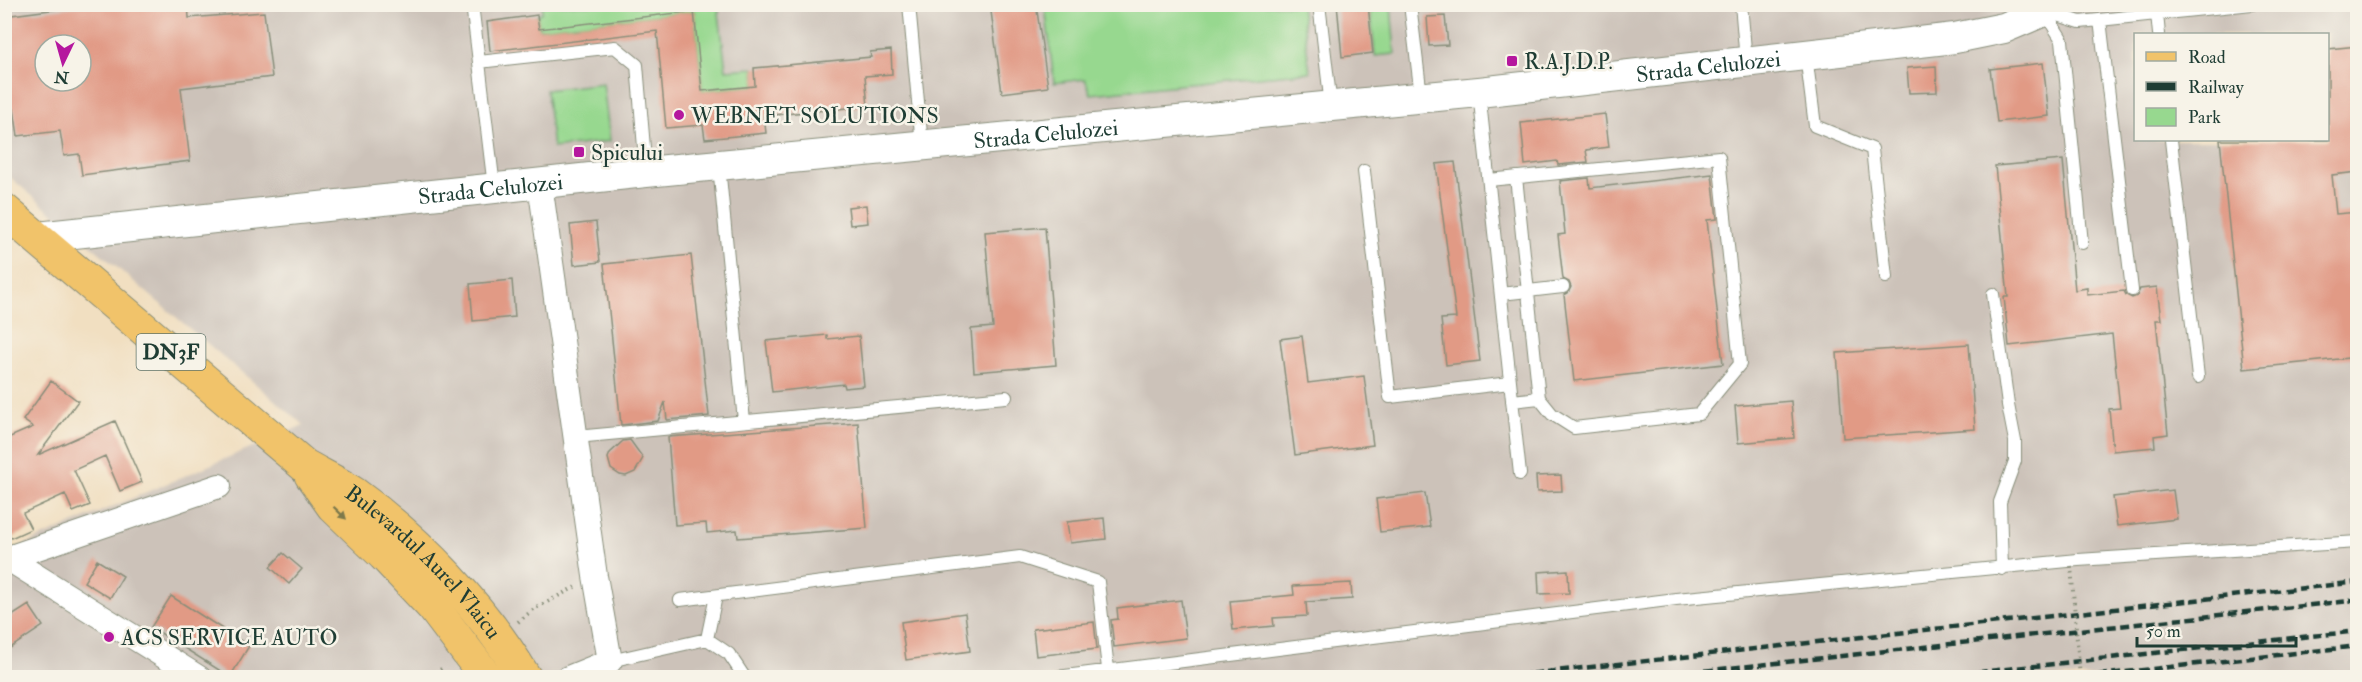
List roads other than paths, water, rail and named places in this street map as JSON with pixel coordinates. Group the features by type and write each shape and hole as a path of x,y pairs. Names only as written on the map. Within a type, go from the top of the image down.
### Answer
{"main road":[{"name":"Bulevardul Aurel Vlaicu","path":"4,210 305,466 352,492 399,529 457,587 492,628 525,678"},
{"name":"Bulevardul Aurel Vlaicu","path":"305,466 333,506 433,607 487,678"}],"street":[{"name":"Strada Celulozei","path":"37,237 646,172 1421,98 1746,62 1955,38 2004,28 2046,8"},
{"path":"540,184 595,576 610,661 568,678"},
{"path":"6,557 219,486"},
{"path":"6,557 199,678"}],"lane":[{"path":"472,4 494,188"},
{"path":"909,4 922,146"},
{"path":"1319,4 1331,106"},
{"path":"1410,4 1421,98"},
{"path":"1741,4 1746,62"},
{"path":"2046,8 2080,22 2252,4"},
{"path":"2046,8 2062,40 2082,243"},
{"path":"2157,14 2159,33"},
{"path":"2100,20 2132,290"},
{"path":"479,62 615,47 637,65 646,172"},
{"path":"1806,55 1815,126 1872,149 1886,277"},
{"path":"1479,92 1520,474"},
{"path":"2171,141 2198,377"},
{"path":"1489,180 1516,177 1719,157 1740,364 1699,414 1574,428 1552,414 1539,398 1516,177"},
{"path":"719,166 744,421"},
{"path":"1364,171 1390,397 1510,383"},
{"path":"1501,294 1563,287"},
{"path":"1993,294 2015,441 2015,461 2000,502 2002,569"},
{"path":"576,437 1006,397"},
{"path":"1512,401 1539,398"},
{"path":"1049,678 1676,599 2090,560 2358,542"},
{"path":"680,600 1020,557 1098,582 1108,669"},
{"path":"707,639 716,596"},
{"path":"610,661 707,639 729,654 745,678"}],"railway":[{"path":"1493,678 2358,582"},
{"path":"1638,678 2358,600"},
{"path":"1924,678 2358,631"},
{"path":"2072,678 2358,646"}],"place":[{"name":"R.A.J.D.P.","path":"1512,61"},
{"name":"WEBNET SOLUTIONS","path":"679,115"},
{"name":"Spicului","path":"579,152"},
{"name":"ACS SERVICE AUTO","path":"109,637"}]}
